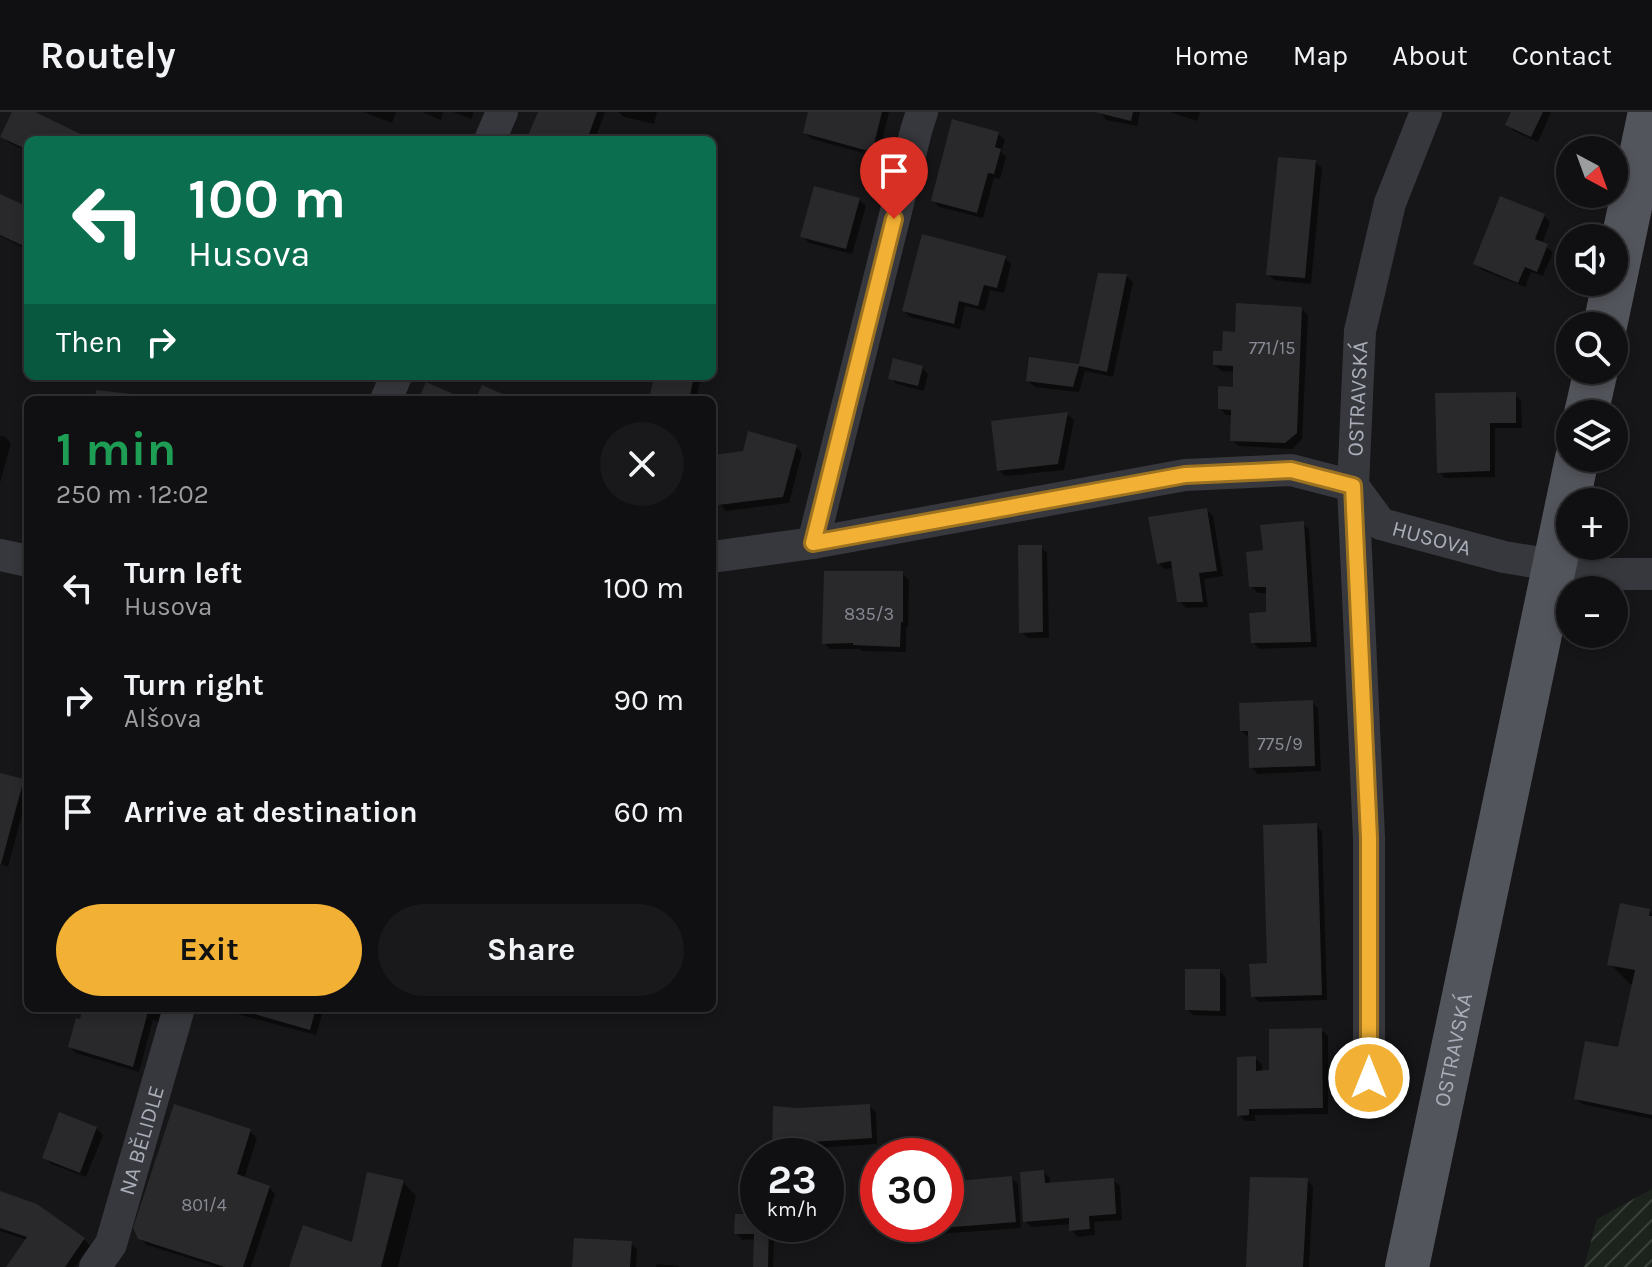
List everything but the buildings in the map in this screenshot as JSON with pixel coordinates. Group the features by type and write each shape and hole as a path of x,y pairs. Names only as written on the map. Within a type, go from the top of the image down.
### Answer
{"main road":[{"path":"1608,312 1650,112"},
{"name":"OSTRAVSKÁ","path":"1407,1267 1574,472"}],"street":[{"path":"492,136 502,112"},
{"path":"813,543 922,112"},
{"name":"OSTRAVSKÁ","path":"1369,1078 1369,838 1353,486 1360,331 1390,203 1426,112"},
{"path":"716,556 813,543 1185,475 1291,470 1353,486"},
{"name":"HUSOVA","path":"1353,486 1381,524 1504,557 1608,574 1652,574"},
{"path":"0,555 24,560"},
{"name":"NA BĚLIDLE","path":"95,1267 111,1244 178,1012"}],"shaded area":[{"path":"1652,1189 1652,1267 1584,1267 1597,1219"}],"route":[{"path":"894,219 813,543 1185,475 1291,470 1353,486 1369,838 1369,1078"}]}
